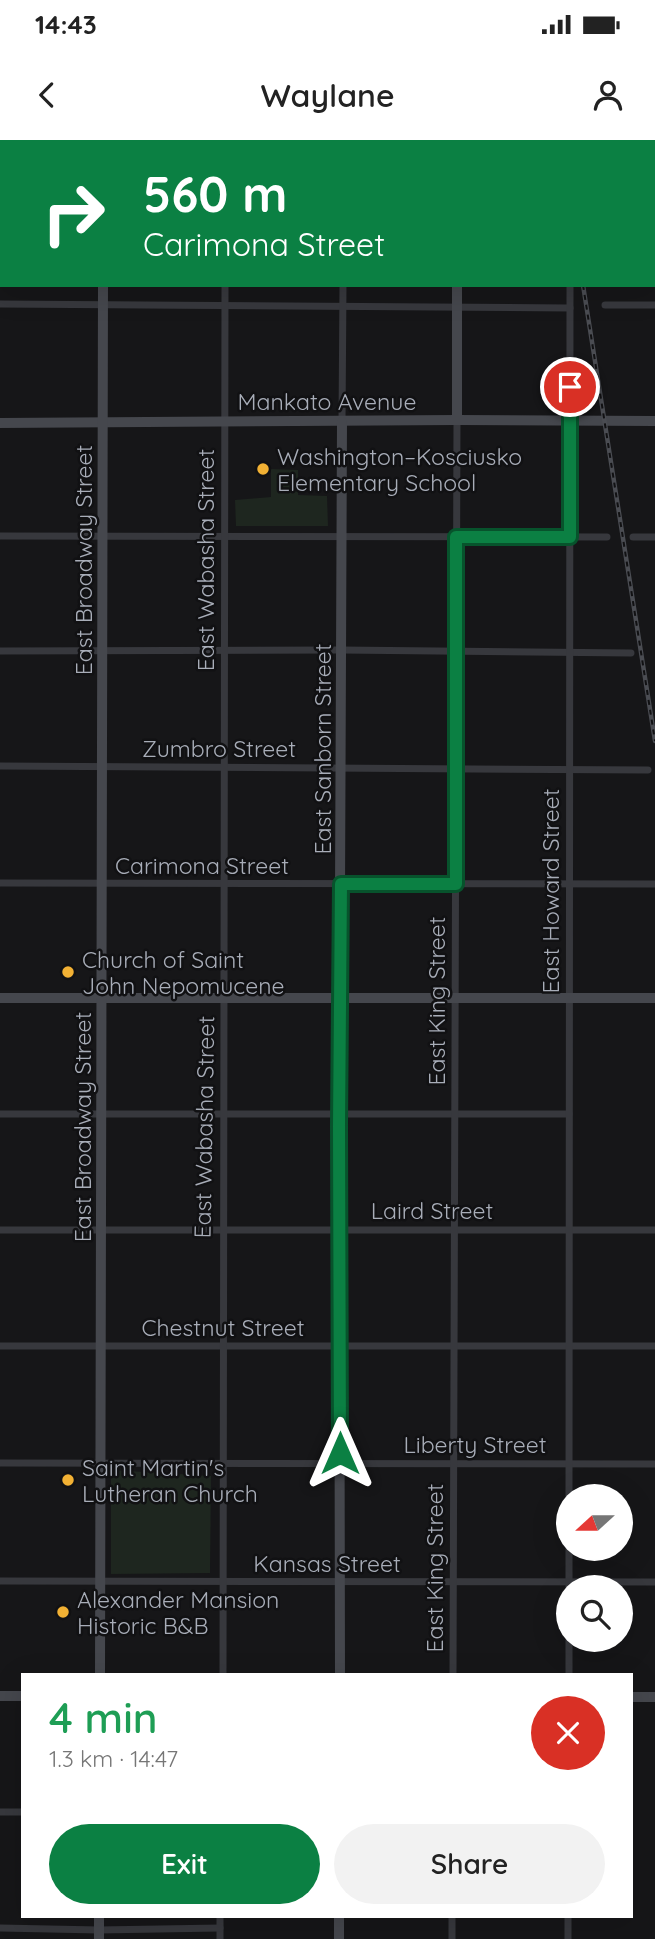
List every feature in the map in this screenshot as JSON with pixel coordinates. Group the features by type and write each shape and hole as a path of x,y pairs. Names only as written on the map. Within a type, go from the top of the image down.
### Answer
{"street":[{"name":"East Broadway Street","path":"100,1673 103,287"},
{"name":"East Wabasha Street","path":"223,1673 225,287"},
{"name":"East Sanborn Street","path":"340,1673 339,1114 343,287"},
{"name":"East King Street","path":"453,1673 457,287"},
{"name":"East Howard Street","path":"569,1484 570,287"},
{"path":"0,304 570,308"},
{"path":"605,305 655,305"},
{"name":"Mankato Avenue","path":"0,423 655,421"},
{"path":"0,536 607,537"},
{"path":"633,537 655,537"},
{"path":"0,651 631,653"},
{"name":"Zumbro Street","path":"0,766 648,770"},
{"name":"Carimona Street","path":"0,883 655,884"},
{"path":"0,998 655,998"},
{"path":"0,1114 569,1115"},
{"name":"Laird Street","path":"0,1230 655,1230"},
{"name":"Chestnut Street","path":"0,1346 655,1346"},
{"name":"Liberty Street","path":"0,1463 655,1464"},
{"name":"Kansas Street","path":"0,1581 556,1585"},
{"name":"Kansas Street","path":"633,1584 655,1583"},
{"path":"569,1652 569,1673"},
{"path":"0,1696 21,1696"},
{"path":"633,1697 655,1697"},
{"path":"0,1812 21,1812"},
{"path":"220,1918 220,1939"},
{"path":"339,1918 339,1939"},
{"path":"452,1918 452,1939"},
{"path":"568,1939 569,1918"},
{"path":"0,1928 99,1935 220,1928"}],"shaded area":[{"path":"271,469 298,470 298,495 327,496 328,526 236,526 235,500 271,497"},
{"path":"111,1470 211,1476 210,1573 111,1574"}],"railway":[{"path":"583,287 655,741"}],"place":[{"name":"Washington–Kosciusko Elementary School","path":"263,469"},
{"name":"Church of Saint John Nepomucene","path":"68,972"},
{"name":"Saint Martin's Lutheran Church","path":"68,1480"},
{"name":"Alexander Mansion Historic B&B","path":"63,1612"}],"route":[{"path":"340,1453 341,884 456,884 456,537 570,537 570,387"}]}
